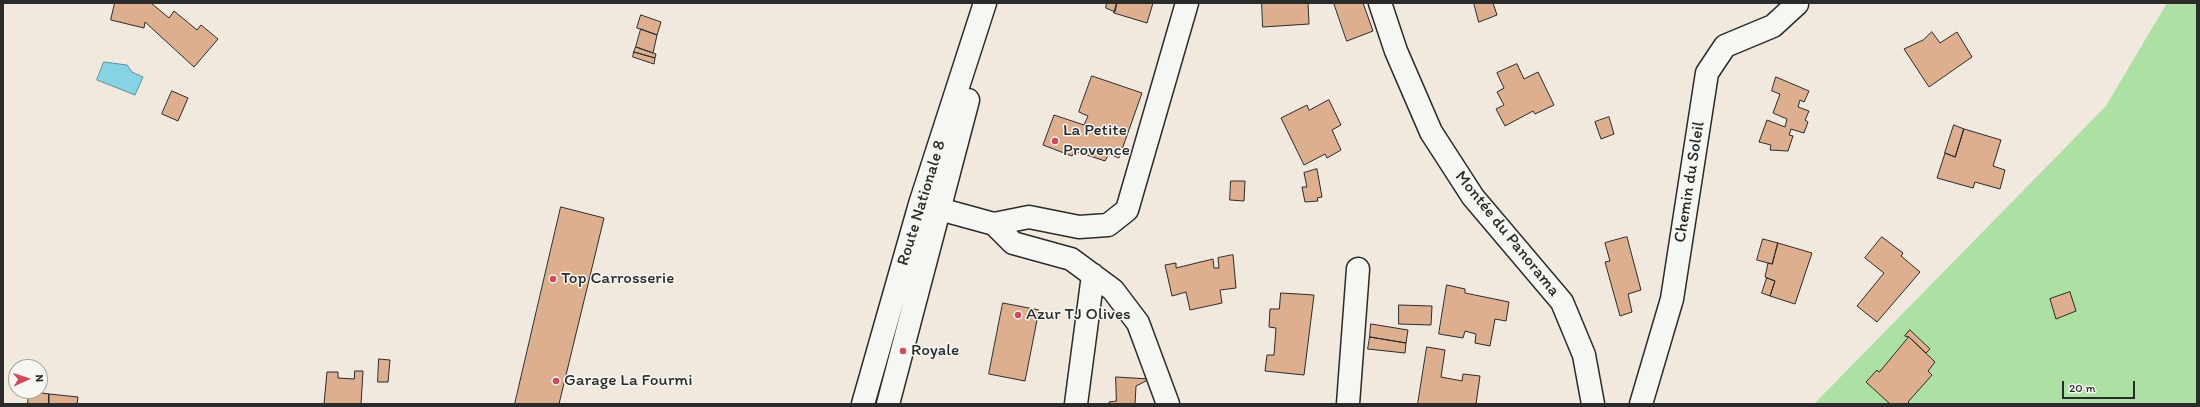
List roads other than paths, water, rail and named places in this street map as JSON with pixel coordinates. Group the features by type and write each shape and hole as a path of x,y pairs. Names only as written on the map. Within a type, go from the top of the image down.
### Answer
{"street":[{"name":"Route Nationale 8","path":"888,404 930,206 985,3"},
{"name":"Route Nationale 8","path":"863,404 930,206 992,3"},
{"path":"930,206 994,224 1029,218 1079,227 1108,225 1127,210 1186,3"},
{"name":"Montée du Panorama","path":"1380,3 1396,51 1431,132 1473,197 1562,302 1584,355 1593,404"},
{"name":"Chemin du Soleil","path":"1641,404 1672,299 1707,73 1725,46 1773,26 1797,4"},
{"path":"994,224 1013,243 1071,259 1113,290 1138,323 1168,404"},
{"path":"1348,404 1358,269"},
{"path":"1076,404 1093,275"}],"water":[{"path":"104,62 127,65 132,72 143,77 135,95 97,80"}],"place":[{"name":"La Petite Provence","path":"1055,141"},
{"name":"Top Carrosserie","path":"553,279"},
{"name":"Azur TJ Olives","path":"1018,315"},
{"name":"Royale","path":"903,351"},
{"name":"Garage La Fourmi","path":"556,381"}]}
